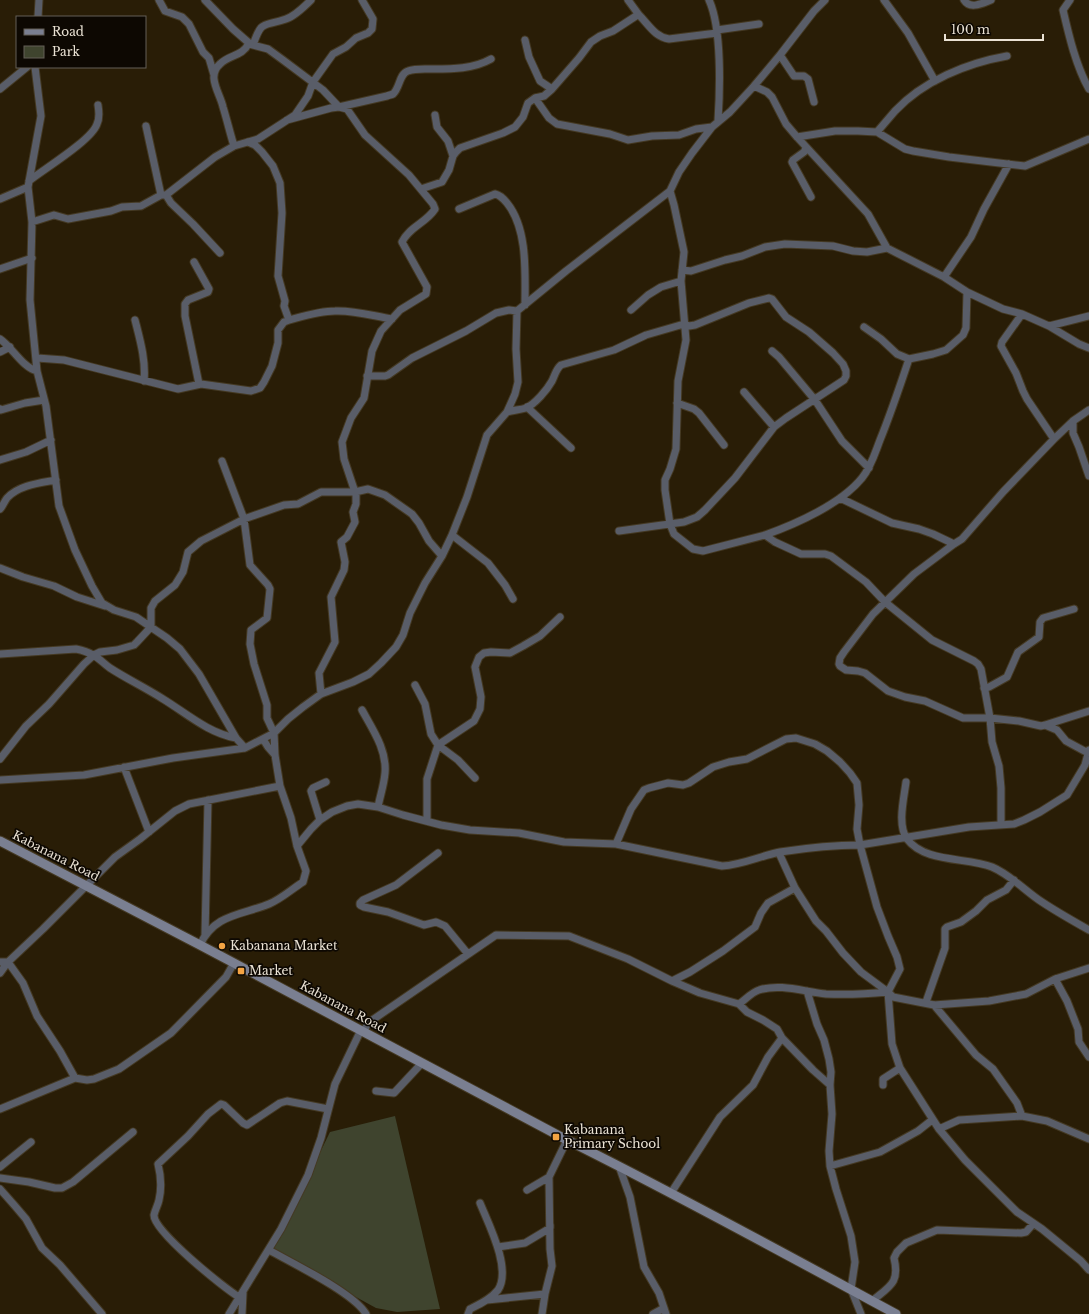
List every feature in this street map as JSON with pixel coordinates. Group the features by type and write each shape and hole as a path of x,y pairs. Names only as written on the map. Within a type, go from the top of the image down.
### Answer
{"street":[{"path":"38,16 39,0"},
{"path":"159,0 164,11 182,17 189,24 203,52 209,58 214,75 216,91 223,106 234,146"},
{"path":"206,0 233,29 251,44 268,49 313,82 339,107 347,110 365,135 409,175 433,204 435,209 426,219 410,230 402,242 427,287 427,291 423,297 400,310 381,331 372,351 364,398 351,418 342,442 344,459 355,492 356,504 353,512 354,522 347,537 341,542 344,570 331,597 335,642 319,673 322,694"},
{"path":"214,75 221,62 245,50 251,44 264,24 289,17 311,0"},
{"path":"32,222 54,215 68,219 111,211 122,207 141,206 163,195 215,157 234,146 258,140 294,115 308,96 313,82 333,54 346,47 356,38 368,33 372,29 373,19 362,0"},
{"path":"628,0 655,34 662,38 669,39 759,24"},
{"path":"709,0 717,32 720,90 718,121"},
{"path":"368,376 388,375 412,358 466,331 496,312 509,310 517,311 670,191 692,153 712,127 730,112 754,86 814,11 826,0"},
{"path":"884,0 908,33 934,81"},
{"path":"964,0 970,5 976,5 991,0"},
{"path":"1070,0 1063,10 1082,77 1089,89"},
{"path":"421,189 442,182 449,170 453,156 460,148 503,133 515,127 523,117 528,103 535,98 544,96 579,58 590,42 613,31 639,15"},
{"path":"525,40 529,57 540,81 552,88"},
{"path":"780,55 794,76 804,76 808,78 811,85 814,102"},
{"path":"877,132 896,110 916,93 934,81 958,70 981,62 1007,56"},
{"path":"287,120 393,94 403,74 408,71 419,69 463,68 483,63 491,59"},
{"path":"0,88 26,68"},
{"path":"35,68 41,116 28,184 32,222 30,300 37,358 37,371 51,440 56,480 56,493 59,506 75,550 92,586 102,603 114,610"},
{"path":"754,86 767,92 772,97 786,124 797,138 868,214 887,248 944,277 966,292 1003,309 1022,314 1049,326 1079,344 1089,348"},
{"path":"535,98 549,118 557,124 610,134 628,140 652,136 679,135 696,129 712,127"},
{"path":"0,199 28,184 93,132 97,124 99,114 98,105"},
{"path":"435,115 436,127 448,141 453,156"},
{"path":"146,126 163,195 220,252"},
{"path":"797,138 835,131 877,132 905,149 913,151 1025,166 1089,140"},
{"path":"248,142 255,145 273,166 280,183 282,213 278,276 285,301 284,306 289,320"},
{"path":"806,148 804,152 792,161 811,197"},
{"path":"944,277 971,237 1009,164"},
{"path":"670,191 684,252 681,280 686,340 678,381 676,449 665,480 665,490 670,524 674,534 681,541 693,549 703,551 766,535 792,524 840,498 869,468 896,399 909,359"},
{"path":"459,209 495,194 502,197 512,209 517,217 524,256 525,305"},
{"path":"682,270 691,271 742,256 765,247 785,244 832,246 854,251 867,252 887,248"},
{"path":"0,269 32,258"},
{"path":"194,262 209,289 208,292 188,300 185,304 185,316 199,384"},
{"path":"630,310 648,295 661,287 681,280"},
{"path":"864,327 881,339 897,354 909,359 946,350 963,335 966,328 966,292"},
{"path":"507,412 527,407 535,401 552,381 557,368 561,364 614,350 646,335 684,324 689,326 695,325 749,303 766,299 772,299 786,317 809,332 833,353 842,364 846,371 844,380 774,427 735,478 697,517 684,522 619,531"},
{"path":"37,358 64,360 178,390 199,384 251,391 260,388 272,366 278,343 278,330 284,322 327,311 337,310 392,319"},
{"path":"0,780 84,775 172,758 245,748 274,733 302,707 322,694 369,674 396,647 403,635 410,613 452,535 467,497 488,435 507,412 515,394 518,382 516,349 517,311"},
{"path":"1022,314 1002,342 1001,346 1016,373 1027,399 1054,439"},
{"path":"1049,326 1089,316"},
{"path":"135,320 142,347 145,370 144,381"},
{"path":"0,339 10,346 27,366 37,371"},
{"path":"0,352 10,346"},
{"path":"772,351 779,357 815,400 842,441 869,468"},
{"path":"744,392 774,427"},
{"path":"0,409 44,400"},
{"path":"677,403 700,413 724,444"},
{"path":"527,407 572,448"},
{"path":"1089,410 1073,421 1054,439 1003,492 962,539 914,574 873,614 844,652 839,661 840,666 846,670 865,673 888,691 905,697 925,701 963,718 990,718 1019,721 1041,726 1089,711"},
{"path":"1073,421 1073,433 1089,476"},
{"path":"0,460 26,452 51,440"},
{"path":"204,935 216,924 230,916 254,910 271,903 303,882 306,871 297,846 291,818 280,786 275,755 274,733 268,718 267,705 254,664 250,644 251,630 267,618 270,589 250,565 244,519 222,461"},
{"path":"0,509 13,492 35,484 56,480"},
{"path":"0,759 26,726 49,704 84,664 94,655 100,652 117,650 134,645 151,627 151,608 154,601 175,585 183,572 188,552 201,542 244,519 284,505 298,504 321,492 355,492 368,489 385,495 412,514 429,541 442,556"},
{"path":"840,498 892,523 919,529 954,544"},
{"path":"452,535 488,563 513,598"},
{"path":"766,535 775,542 801,554 828,554 866,582 885,602 932,640 974,661 981,669 990,718 992,742 999,766 1001,788 1001,825"},
{"path":"0,568 54,586 77,597 136,617 167,638 187,657 212,695 236,738 245,748"},
{"path":"984,688 1008,677 1018,652 1039,637 1040,622 1043,618 1074,609"},
{"path":"427,821 426,779 438,745 474,722 480,709 481,697 475,667 479,657 484,653 491,652 510,653 540,636 560,617"},
{"path":"0,654 76,649 94,655 110,668 162,698 204,726 224,736 236,738"},
{"path":"415,685 425,704 431,734 438,745 458,760 475,778"},
{"path":"362,710 377,737 383,753 386,771 378,807"},
{"path":"297,846 320,820 332,812 347,806 358,804 378,807 441,825 518,833 564,842 616,844 722,866 734,866 779,853 843,845 860,845 969,827 1014,824 1040,812 1067,795 1085,765 1088,751 1066,741 1057,730 1045,725"},
{"path":"616,844 631,809 644,790 668,784 683,785 690,783 713,767 729,762 747,759 786,739 796,738 815,744 827,751 850,773 857,783 859,805 857,829 860,845 877,907 899,963 900,969 888,992 892,1044 900,1068 932,1120 965,1160 1022,1216 1042,1229 1078,1258 1089,1270"},
{"path":"263,739 275,755"},
{"path":"124,767 149,832"},
{"path":"320,820 312,792 313,788 326,782"},
{"path":"906,782 902,830 906,838 915,848 947,858 990,866 1014,880 1041,902 1089,930"},
{"path":"0,973 8,962 115,857 175,811 189,804 280,786"},
{"path":"200,944 204,935 208,800"},
{"name":"Kabanana Road","path":"0,841 200,944 567,1140 785,1253 896,1314"},
{"path":"438,853 396,885 363,900 360,903 364,907 388,912 424,925 436,922 440,923 445,926 468,954"},
{"path":"779,853 795,888 816,921 861,972 893,996 926,1002 934,1005 989,1001 1026,994 1055,979 1089,968"},
{"path":"926,1002 945,948 945,929 961,922 988,900 1006,890 1014,880"},
{"path":"672,981 690,972 723,951 755,927 761,913 768,903 795,888"},
{"path":"229,1314 281,1229 308,1175 321,1138 335,1084 362,1031 368,1023 496,935 569,936 628,959 700,993 739,1004 747,1012 771,1024 777,1029 782,1038 830,1085"},
{"path":"0,962 8,962"},
{"path":"8,962 23,983 37,1016 60,1051 75,1078"},
{"path":"0,1109 75,1078 87,1080 94,1079 119,1069 171,1033 226,976 234,963"},
{"path":"1055,979 1070,1008 1078,1029 1079,1042 1089,1057"},
{"path":"739,1004 758,990 771,988 795,988 827,994 888,992"},
{"path":"807,991 827,1050 831,1072 830,1085 832,1114 829,1151 830,1166 853,1245 855,1262 850,1289 859,1313"},
{"path":"934,1005 976,1055 993,1069 1017,1103 1022,1116"},
{"path":"671,1193 717,1122 727,1109 753,1085 768,1057 782,1038"},
{"path":"376,1092 390,1093 398,1091 422,1063"},
{"path":"882,1085 883,1079 900,1068"},
{"path":"241,1295 231,1292 188,1256 163,1232 157,1224 154,1216 162,1187 158,1164 188,1136 208,1114 221,1104 247,1125 280,1103 287,1101 328,1109"},
{"path":"939,1129 959,1120 1022,1116 1047,1121 1089,1139"},
{"path":"830,1166 880,1152 918,1131 932,1120"},
{"path":"0,1178 62,1188 73,1182 133,1132"},
{"path":"542,1314 552,1266 550,1249 551,1223 549,1177 567,1140"},
{"path":"0,1167 31,1142"},
{"path":"619,1166 630,1197 644,1267 659,1293 665,1311 653,1314"},
{"path":"527,1190 549,1177"},
{"path":"0,1189 26,1219 42,1248 60,1265 102,1314"},
{"path":"468,1314 470,1309 487,1300 498,1290 501,1284 501,1266 498,1247 480,1203"},
{"path":"498,1247 525,1243 550,1228 551,1223"},
{"path":"872,1301 890,1287 896,1273 894,1258 897,1252 906,1243 912,1240 937,1230 1021,1233 1026,1232 1033,1224"},
{"path":"269,1250 333,1287 358,1304 366,1314"},
{"path":"487,1300 545,1294"},
{"path":"241,1295 242,1314"}],"green space":[{"path":"395,1116 440,1309 397,1312 376,1308 272,1251 330,1132"}],"place":[{"name":"Kabanana Market","path":"222,946"},
{"name":"Market","path":"241,971"},
{"name":"Kabanana Primary School","path":"556,1137"}]}
